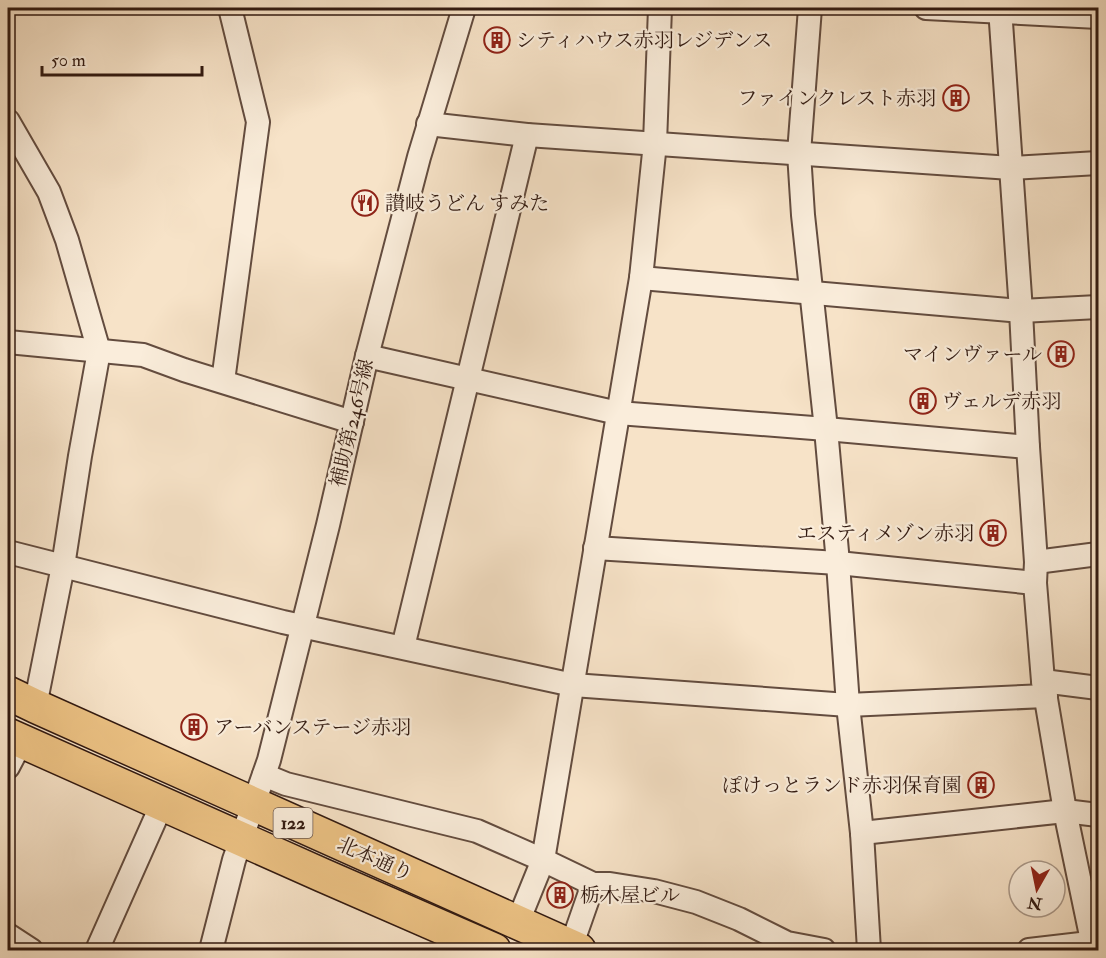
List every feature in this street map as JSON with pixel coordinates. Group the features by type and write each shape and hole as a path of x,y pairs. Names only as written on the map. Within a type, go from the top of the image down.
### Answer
{"highway":[{"name":"北本通り","path":"21,700 259,790 517,924 575,949"},
{"name":"北本通り","path":"12,748 162,804 494,951"}],"street":[{"path":"223,381 258,122 230,8"},
{"name":"補助第246号線","path":"211,951 234,860 259,790 328,525 367,356 428,124 464,8"},
{"path":"517,924 543,860 641,278 656,143 660,8"},
{"path":"810,8 798,153 802,215 812,293 838,563 848,705 862,833 869,951"},
{"path":"926,8 1000,9 1098,17"},
{"path":"1000,9 1044,689 1065,811 1094,945 1029,951"},
{"path":"8,121 49,192 68,240 99,351 63,566 21,700"},
{"path":"428,124 527,135 1011,168 1098,163"},
{"path":"403,647 527,135"},
{"path":"641,278 1021,311 1098,307"},
{"path":"8,342 142,355 352,422"},
{"path":"367,356 618,413 1028,447"},
{"path":"595,548 1036,572 1098,554"},
{"path":"8,552 302,625 573,685 848,705 1044,689 1098,688"},
{"path":"259,790 286,784 477,831 593,884 610,884 654,891 696,902 739,919 787,943 824,951"},
{"path":"97,951 162,804"},
{"path":"862,833 1065,811 1098,815"},
{"path":"575,949 593,884"},
{"path":"8,935 31,951"}],"place":[{"name":"シティハウス赤羽レジデンス","path":"497,40"},
{"name":"ファインクレスト赤羽","path":"956,98"},
{"name":"讃岐うどん すみた","path":"365,203"},
{"name":"マインヴァール","path":"1061,354"},
{"name":"ヴェルデ赤羽","path":"923,401"},
{"name":"エスティメゾン赤羽","path":"993,533"},
{"name":"アーバンステージ赤羽","path":"194,727"},
{"name":"ぽけっとランド赤羽保育園","path":"981,785"},
{"name":"栃木屋ビル","path":"560,895"}]}
